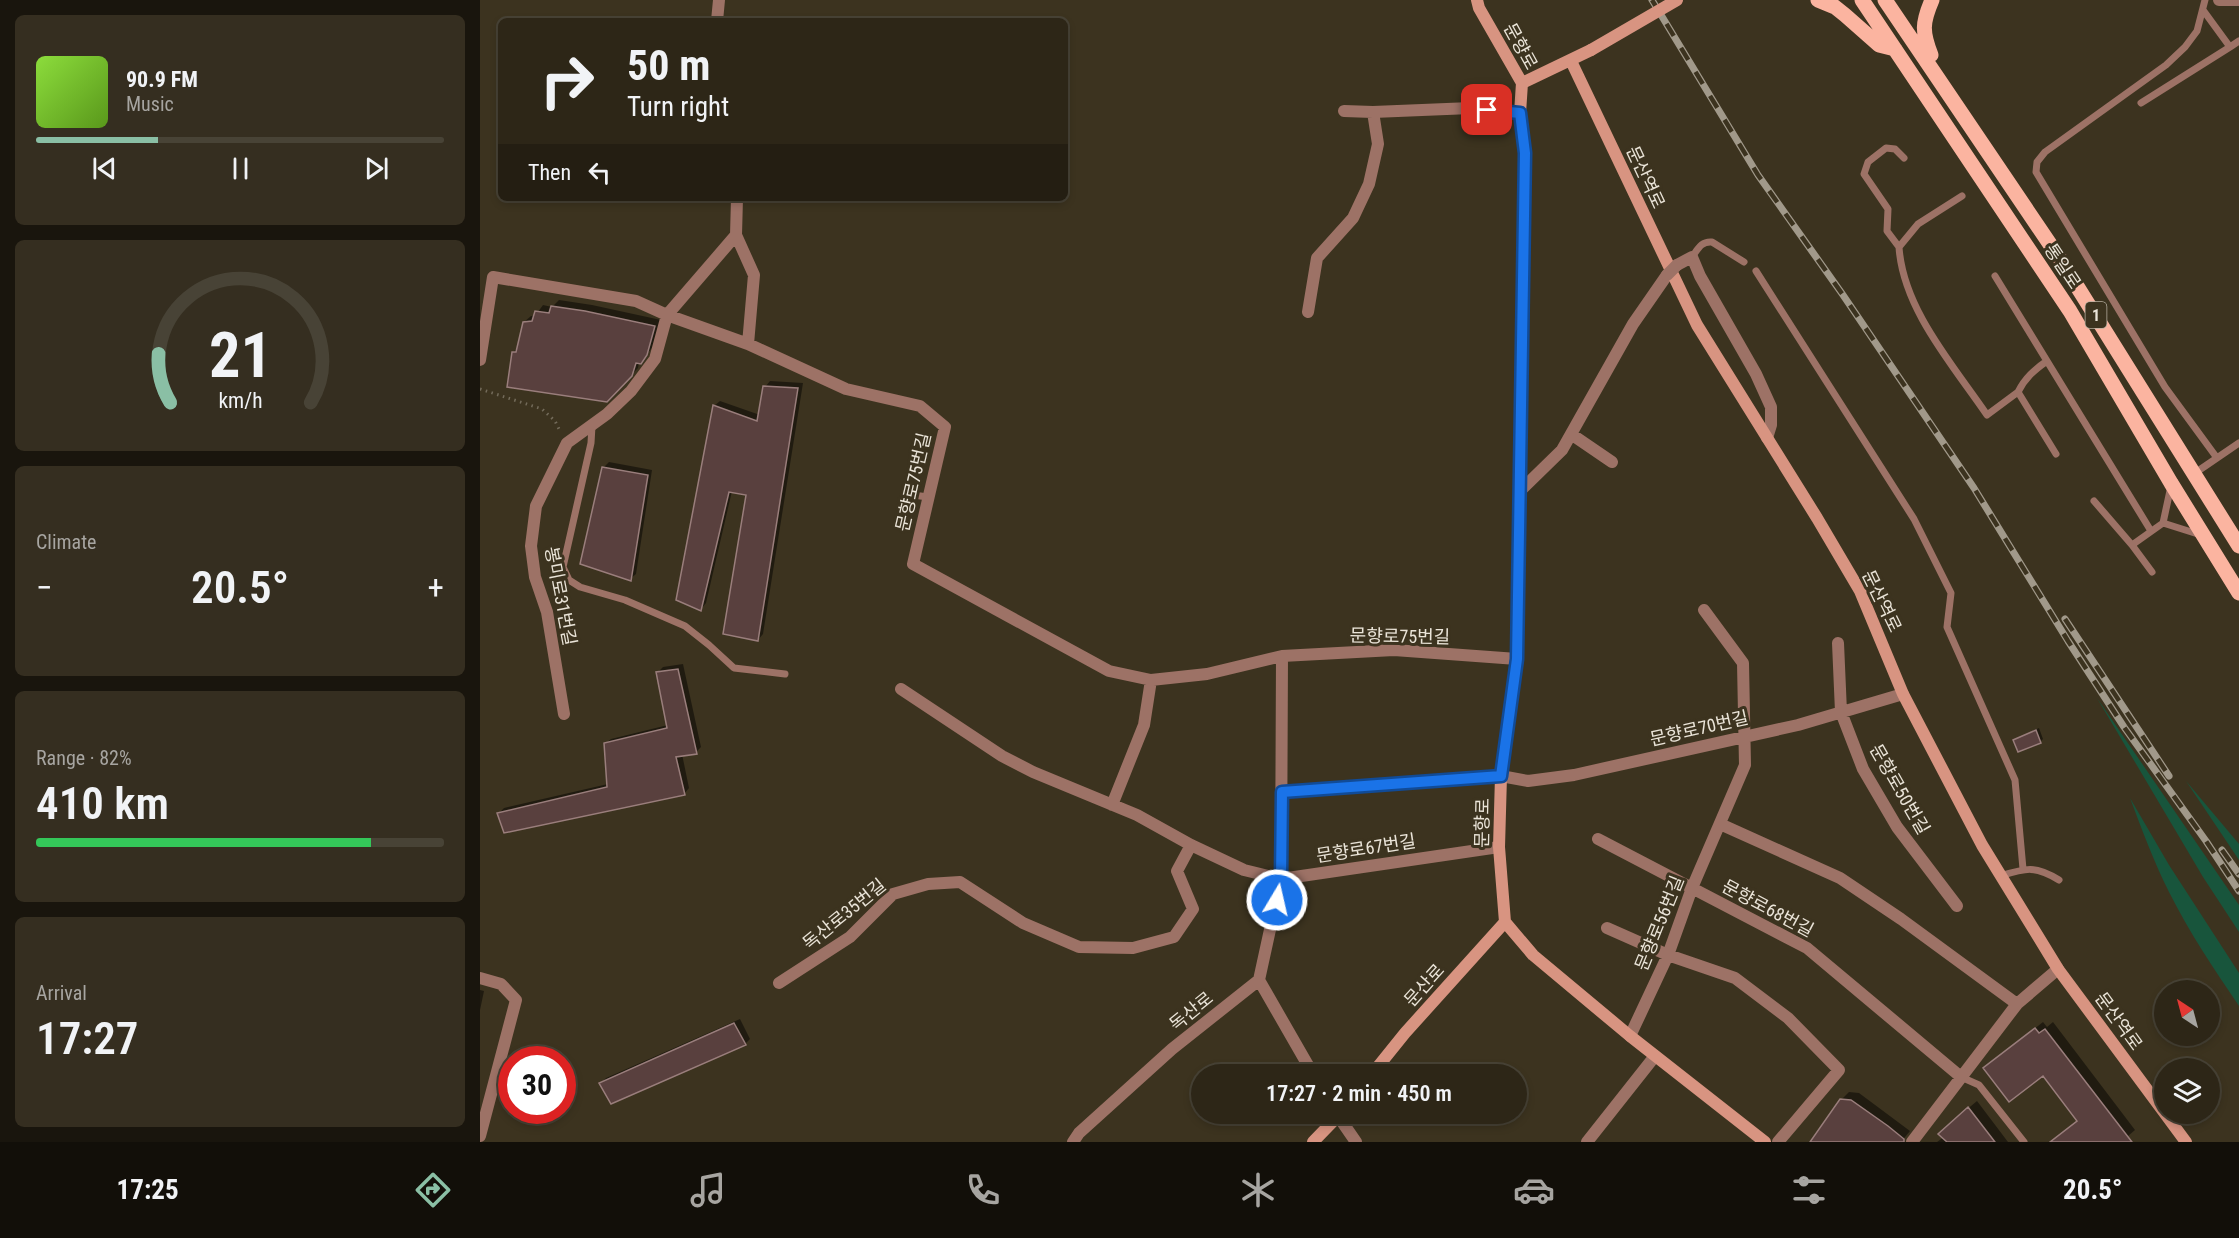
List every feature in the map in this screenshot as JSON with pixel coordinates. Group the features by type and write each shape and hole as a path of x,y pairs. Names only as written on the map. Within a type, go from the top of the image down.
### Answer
{"main road":[{"path":"1818,0 1845,15 1879,45 1895,49"},
{"name":"통일로","path":"1862,0 2070,311 2239,593"},
{"name":"통일로","path":"1885,0 2060,259 2239,546"},
{"path":"1932,0 1924,17 1923,37 1933,60 1935,73"}],"street":[{"path":"717,18 719,0"},
{"path":"1467,0 1478,4"},
{"path":"1522,83 1571,61 1677,0"},
{"path":"2218,0 2239,0"},
{"name":"문향로","path":"1478,4 1522,83 1520,113 1525,153 1517,659 1501,776 1498,847 1505,922"},
{"name":"문산역로","path":"1571,61 1697,325 1860,591 1903,694 1948,783 2000,876 2058,969 2186,1142"},
{"path":"1344,111 1471,108 1520,113"},
{"path":"1308,312 1317,258 1353,218 1369,184 1378,144 1373,112"},
{"path":"737,201 736,235 754,275 748,344"},
{"name":"봉미로31번길","path":"564,714 547,612 535,577 531,546 536,506 567,443 621,403 655,359 667,315 736,235"},
{"path":"1520,491 1562,450 1633,324 1666,275 1692,257 1700,276 1756,374 1771,407 1772,425 1767,438"},
{"name":"문향로75번길","path":"480,360 494,277 636,301 667,315 748,344 846,389 920,406 945,427 912,564 1109,671 1151,680 1207,675 1282,656 1394,650 1517,659"},
{"path":"1571,434 1612,462"},
{"name":"문향로56번길","path":"1630,1036 1668,955 1692,888 1745,765 1743,663 1704,610"},
{"name":"문향로50번길","path":"1838,643 1841,712 1863,769 1897,827 1957,906"},
{"path":"1282,656 1281,879 1259,980 1307,1064"},
{"path":"1112,805 1144,725 1151,680"},
{"name":"문향로67번길","path":"901,689 1002,756 1054,782 1137,815 1191,845 1244,870 1281,879 1498,847"},
{"name":"문향로70번길","path":"1282,792 1501,776 1528,781 1574,775 1798,725 1903,694"},
{"path":"1720,824 1840,878 1901,919 2017,1004"},
{"name":"문향로68번길","path":"1598,839 1807,948 1961,1077"},
{"name":"독산로35번길","path":"779,983 850,937 893,894 928,884 960,882 1023,923 1079,947 1133,948 1174,937 1193,909 1177,871 1191,845"},
{"path":"1505,922 1533,955 1758,1140"},
{"name":"문산로","path":"1380,1064 1505,922"},
{"path":"1607,928 1668,955 1736,978 1788,1018 1839,1070 1778,1142"},
{"path":"1912,1142 2017,1004 2058,969"},
{"path":"480,978 501,984 516,1000 480,1136"},
{"name":"독산로","path":"1072,1142 1172,1049 1259,980"},
{"path":"1587,1142 1655,1056"},
{"path":"1313,1142 1329,1124"},
{"path":"1344,1124 1356,1142"}],"lane":[{"path":"2205,0 2197,31 2185,47 2166,65 2045,152 2037,162 2036,172 2165,387 2217,458"},
{"path":"2204,10 2230,47"},
{"path":"2141,103 2239,41"},
{"path":"1904,158 1895,149 1886,148 1868,162 1864,174 1888,209 1887,231 1899,247 1900,267 1907,290 1922,319 1987,415 2018,392 2023,381 2036,368 2047,362"},
{"path":"1899,247 1918,224 1962,196"},
{"path":"1692,257 1701,244 1712,242 1744,262"},
{"path":"1756,271 1914,519 1951,593 1947,627 2015,780 2023,869"},
{"path":"1995,276 2151,531"},
{"path":"2018,392 2056,454"},
{"path":"592,426 591,443 563,567 569,580 580,587 625,600 678,622 697,635 734,668 785,674"},
{"path":"2195,473 2239,443"},
{"path":"2132,545 2163,523 2171,483"},
{"path":"913,495 928,497"},
{"path":"2094,501 2152,572"},
{"path":"2163,523 2203,535"},
{"path":"2000,876 2023,869 2038,868 2059,880"},
{"path":"1961,1077 1979,1085 2024,1142"}],"path":[{"path":"480,389 542,409 555,421 567,443"}],"green space":[{"path":"2097,698 2239,905 2239,932 2203,877"},
{"path":"2186,781 2239,844 2239,860"},
{"path":"2130,798 2169,865 2239,973 2239,1006 2177,907 2153,858"}],"building":[{"path":"551,306 655,326 647,355 641,364 636,363 632,376 607,402 507,387 512,352 516,352 523,322 532,321 535,311 549,313"},
{"path":"763,386 798,388 758,641 723,634 746,495 729,492 701,611 676,600 713,405 757,421"},
{"path":"602,467 648,475 631,581 580,564"},
{"path":"678,669 697,754 676,757 685,795 504,833 497,813 607,787 604,743 667,728 656,672"},
{"path":"2036,730 2041,743 2018,752 2013,740"},
{"path":"734,1023 746,1045 611,1104 599,1083"},
{"path":"2035,1028 2039,1033 2045,1029 2132,1142 2050,1142 2077,1121 2043,1076 2009,1102 1983,1068"},
{"path":"1840,1099 1851,1100 1888,1126 1904,1139 1904,1142 1810,1142"},
{"path":"1968,1107 1995,1142 1947,1142 1938,1134"}],"railway":[{"path":"1652,0 1758,175 1843,295 1974,488 2124,727 2239,891"},
{"path":"2065,619 2169,776"},
{"path":"2222,850 2239,874"}],"route":[{"path":"1277,900 1281,879 1282,792 1501,776 1517,659 1525,153 1520,113 1487,110"}]}
